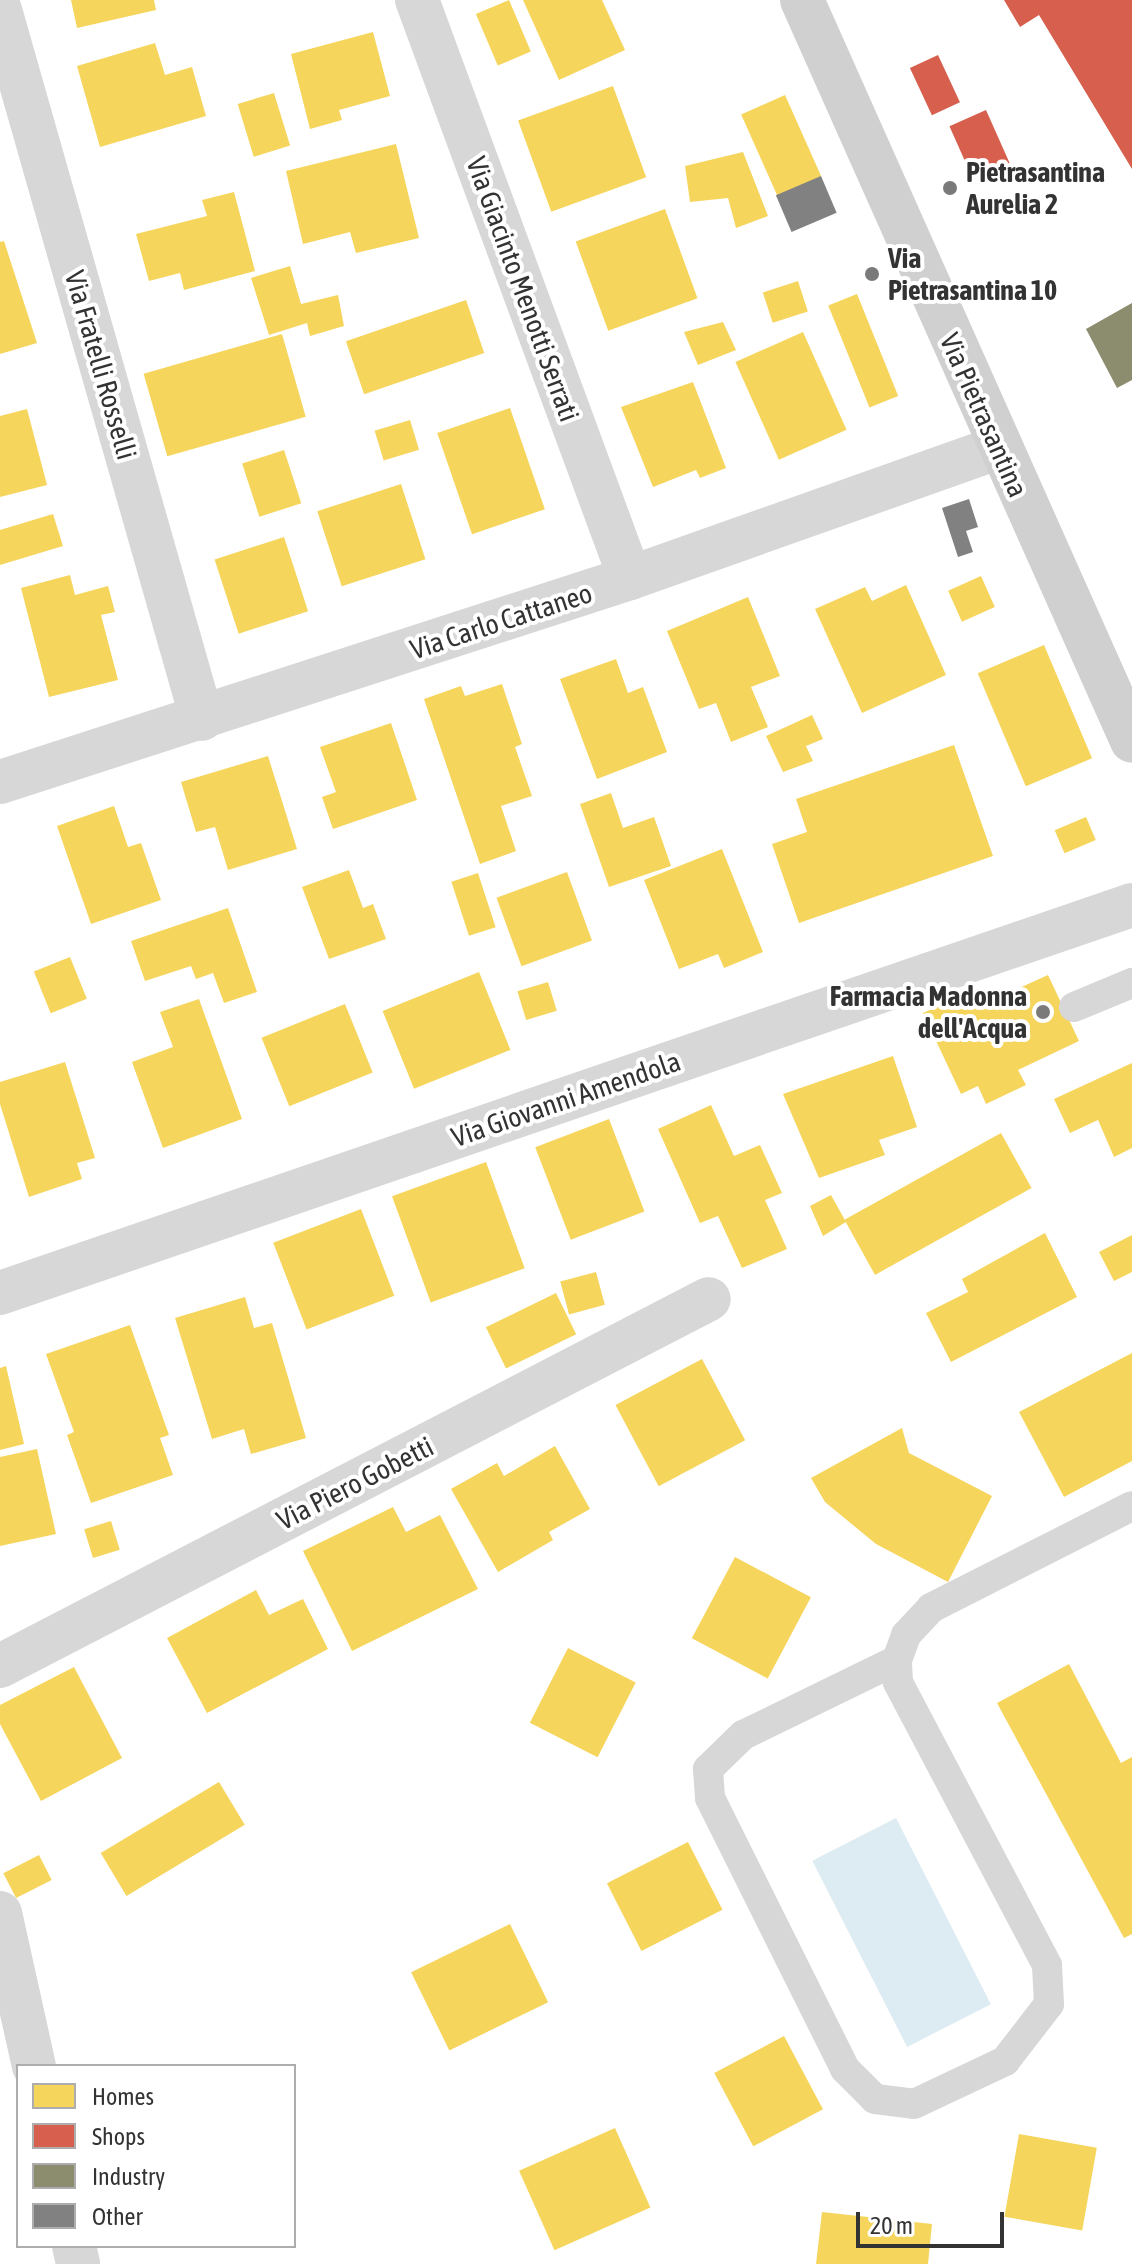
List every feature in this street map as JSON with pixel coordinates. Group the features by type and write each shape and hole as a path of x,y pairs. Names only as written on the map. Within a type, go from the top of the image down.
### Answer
{"street":[{"name":"Via Giacinto Menotti Serrati","path":"417,0 630,578"},
{"name":"Via Pietrasantina","path":"802,0 998,448 1132,741"},
{"name":"Via Fratelli Rosselli","path":"0,10 202,719"},
{"name":"Via Carlo Cattaneo","path":"0,782 630,578 998,448"},
{"name":"Via Giovanni Amendola","path":"0,1293 1132,905"},
{"name":"Via Piero Gobetti","path":"0,1666 709,1299"},
{"path":"0,1913 34,2064"}],"lane":[{"path":"1074,1007 1132,983"},
{"path":"897,1660 743,1735 708,1769 710,1798 845,2069 875,2099 914,2104 1005,2061 1049,2004 1047,1965 898,1682 897,1660 915,1620 931,1608 1132,1506"}],"shaded area":[{"path":"896,1818 991,2004 907,2047 812,1861"}],"building: Homes":[{"path":"71,0 154,0 156,10 77,28"},
{"path":"509,0 531,52 498,66 476,14"},
{"path":"523,0 602,0 625,50 559,80"},
{"path":"373,32 390,96 339,110 342,120 310,129 291,54"},
{"path":"155,43 165,75 192,67 206,116 100,147 77,66"},
{"path":"613,86 646,177 551,212 518,121"},
{"path":"274,93 290,146 254,157 238,104"},
{"path":"785,95 821,176 777,196 741,115"},
{"path":"396,144 419,238 356,253 350,232 303,244 286,171"},
{"path":"743,152 768,216 736,228 728,198 690,202 685,166"},
{"path":"234,192 255,271 184,290 180,273 149,281 136,234 207,216 202,200"},
{"path":"665,209 697,298 608,331 576,241"},
{"path":"4,241 37,343 0,354 0,242"},
{"path":"290,266 301,304 338,295 344,326 310,336 307,323 269,335 251,278"},
{"path":"798,281 808,311 773,323 763,292"},
{"path":"857,294 898,396 869,408 828,306"},
{"path":"466,300 484,353 364,394 346,341"},
{"path":"723,322 736,350 698,365 684,332"},
{"path":"803,332 847,430 779,460 735,362"},
{"path":"282,334 306,417 167,456 144,374"},
{"path":"693,382 726,468 700,478 696,470 653,487 621,407"},
{"path":"510,408 545,509 472,534 437,433"},
{"path":"27,409 47,485 0,497 0,416"},
{"path":"410,420 419,450 384,460 375,431"},
{"path":"284,450 301,503 259,517 242,464"},
{"path":"401,484 425,559 342,586 317,511"},
{"path":"53,514 63,546 0,565 0,530"},
{"path":"284,537 308,611 239,634 215,560"},
{"path":"70,575 75,595 108,586 115,612 101,615 118,680 49,697 21,588"},
{"path":"981,576 995,607 962,622 948,591"},
{"path":"906,585 946,675 862,713 815,609 865,587 872,601"},
{"path":"748,597 780,676 751,687 768,727 731,742 716,703 699,709 667,631"},
{"path":"1044,645 1092,758 1026,786 978,673"},
{"path":"616,659 628,693 643,687 667,752 597,779 560,679"},
{"path":"502,684 522,744 515,747 532,796 501,806 516,851 480,864 424,699 461,686 465,696"},
{"path":"812,715 823,739 806,746 813,761 783,772 766,736"},
{"path":"391,723 417,800 333,829 322,797 336,792 320,747"},
{"path":"954,745 993,856 799,923 772,844 807,832 796,799"},
{"path":"268,756 297,849 228,870 215,827 196,832 181,782"},
{"path":"611,793 623,828 654,817 671,866 609,887 580,804"},
{"path":"114,806 128,847 141,843 161,900 91,924 57,826"},
{"path":"1086,817 1096,840 1064,853 1055,830"},
{"path":"722,849 763,952 724,968 718,954 679,969 644,880"},
{"path":"349,870 363,908 373,904 386,939 329,959 302,887"},
{"path":"567,872 592,941 521,966 497,898"},
{"path":"478,873 496,927 469,936 451,882"},
{"path":"228,908 257,992 224,1003 213,973 196,979 191,966 145,981 131,941"},
{"path":"70,957 87,999 51,1013 34,972"},
{"path":"479,972 510,1050 414,1089 383,1011"},
{"path":"1048,975 1079,1041 1018,1070 1026,1085 986,1104 978,1086 961,1094 923,1013 973,990 980,1006"},
{"path":"548,982 557,1011 526,1020 517,991"},
{"path":"199,999 242,1119 163,1148 132,1062 173,1047 160,1012"},
{"path":"345,1004 373,1073 289,1106 262,1038"},
{"path":"893,1056 917,1127 879,1140 885,1155 819,1178 783,1094"},
{"path":"65,1062 95,1158 77,1163 82,1179 29,1197 0,1104 0,1082"},
{"path":"1132,1063 1132,1148 1114,1157 1098,1120 1070,1133 1054,1099"},
{"path":"711,1105 734,1156 760,1145 782,1193 765,1200 787,1249 742,1268 718,1216 700,1223 658,1129"},
{"path":"609,1119 644,1211 571,1240 535,1147"},
{"path":"1001,1133 1032,1188 875,1275 844,1220"},
{"path":"486,1162 525,1268 431,1302 392,1196"},
{"path":"831,1195 846,1222 823,1236 810,1206"},
{"path":"361,1209 394,1296 307,1330 273,1243"},
{"path":"1045,1233 1077,1297 951,1362 926,1313 968,1292 962,1279"},
{"path":"1132,1235 1132,1272 1114,1281 1099,1252"},
{"path":"596,1272 605,1305 569,1314 560,1282"},
{"path":"556,1293 576,1334 506,1369 486,1327"},
{"path":"245,1297 254,1328 272,1323 306,1438 251,1454 244,1429 212,1439 175,1318"},
{"path":"130,1325 169,1435 160,1438 173,1475 91,1503 67,1435 74,1432 46,1354"},
{"path":"1132,1353 1132,1461 1064,1497 1019,1412"},
{"path":"702,1359 745,1440 659,1486 615,1405"},
{"path":"6,1366 24,1444 0,1450 0,1368"},
{"path":"902,1428 909,1453 992,1496 948,1582 876,1544 825,1502 811,1478"},
{"path":"555,1446 590,1509 549,1532 553,1540 498,1572 451,1489 497,1463 504,1476"},
{"path":"37,1449 56,1534 0,1546 0,1457"},
{"path":"393,1507 406,1532 440,1515 478,1589 352,1651 303,1551"},
{"path":"111,1521 120,1550 93,1558 84,1529"},
{"path":"735,1557 811,1597 768,1679 692,1638"},
{"path":"256,1590 269,1615 303,1599 328,1649 207,1713 167,1638"},
{"path":"568,1648 636,1683 598,1757 530,1723"},
{"path":"1069,1664 1121,1763 1132,1757 1132,1934 1124,1938 997,1703"},
{"path":"74,1667 122,1758 41,1801 0,1724 0,1705"},
{"path":"219,1782 245,1825 126,1896 101,1853"},
{"path":"688,1842 723,1910 641,1951 607,1883"},
{"path":"39,1855 52,1880 16,1898 3,1873"},
{"path":"510,1924 548,2002 449,2050 411,1972"},
{"path":"784,2036 823,2109 753,2146 714,2073"},
{"path":"615,2128 650,2207 554,2250 519,2171"},
{"path":"1019,2134 1097,2148 1082,2230 1004,2217"},
{"path":"822,2212 932,2224 928,2264 816,2264"}],"building: Shops":[{"path":"1004,0 1132,0 1132,169 1039,15 1020,27"},
{"path":"938,55 960,102 932,115 910,68"},
{"path":"986,110 1010,163 973,179 949,126"}],"building: Industry":[{"path":"1132,303 1132,380 1117,388 1086,329"}],"building: Other":[{"path":"821,176 837,213 792,232 776,195"},
{"path":"969,499 978,527 966,531 973,552 958,557 942,508"}],"place":[{"name":"Pietrasantina Aurelia 2","path":"950,188"},
{"name":"Via Pietrasantina 10","path":"872,274"},
{"name":"Farmacia Madonna dell'Acqua","path":"1043,1012"}]}
